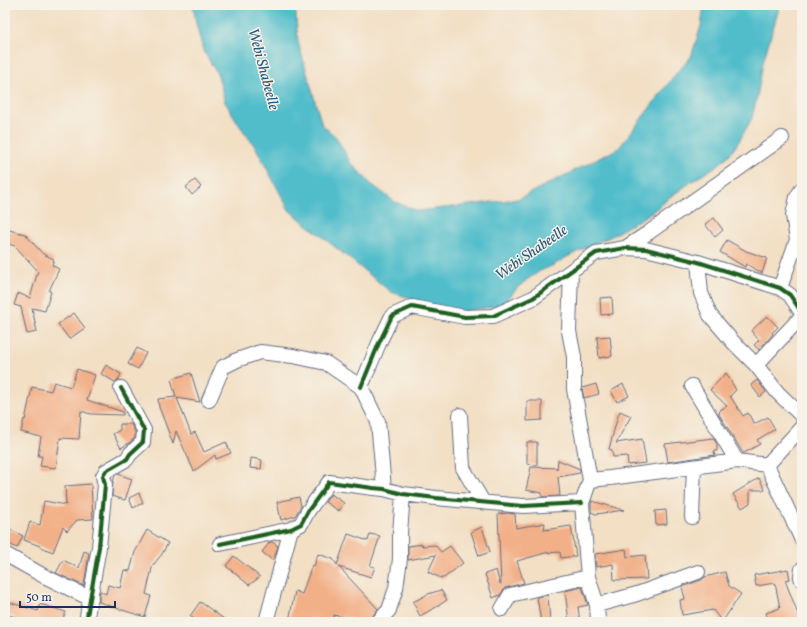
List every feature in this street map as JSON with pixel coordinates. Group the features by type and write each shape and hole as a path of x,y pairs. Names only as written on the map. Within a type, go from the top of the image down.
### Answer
{"street":[{"path":"625,248 782,138"},
{"path":"780,288 797,240 793,215 797,197 802,189"},
{"path":"361,387 392,316 412,307 465,317 493,316 533,298 596,253 625,248 646,249 698,262 780,288 790,295 802,313"},
{"path":"698,262 701,293 710,315 733,342 756,364 778,393 802,416"},
{"path":"571,271 569,331 574,357 574,389 590,480 582,503 588,577 597,605 598,622"},
{"path":"756,364 802,316"},
{"path":"209,400 223,367 237,360 260,352 293,356 326,364 361,387 378,422 384,488"},
{"path":"692,386 737,461"},
{"path":"87,622 99,547 105,485 103,476 106,471 127,459 130,454 143,442 144,430 121,388"},
{"path":"460,415 463,468 483,502"},
{"path":"767,465 802,427"},
{"path":"590,480 737,461 767,465"},
{"path":"767,465 802,540"},
{"path":"692,517 694,467"},
{"path":"220,544 291,529 301,524 308,511 329,482 384,488 403,494 523,506 582,503"},
{"path":"378,622 388,610 396,588 400,559 403,494"},
{"path":"266,622 291,529"},
{"path":"5,554 42,575 91,599"},
{"path":"802,570 802,580"},
{"path":"597,605 638,594 698,572"},
{"path":"502,610 510,595 588,577"}],"water":[{"name":"Webi Shabeelle","path":"193,5 295,5 298,42 322,125 336,137 351,163 371,184 395,202 418,211 518,199 619,148 675,75 691,57 701,26 704,5 780,5 763,62 752,118 730,154 718,165 694,180 647,215 610,237 540,271 517,288 508,299 497,306 464,311 445,309 391,292 289,210 256,148 225,102 218,75 203,50"}],"building":[{"path":"195,180 201,187 192,195 186,187"},
{"path":"714,218 723,230 715,237 705,224"},
{"path":"9,230 25,234 43,254 54,259 52,265 59,269 49,291 51,292 45,311 32,308 37,332 27,334 21,307 14,305 18,293 30,298 38,271 15,246 5,243"},
{"path":"727,240 746,251 767,258 762,273 746,264 745,267 720,252"},
{"path":"612,297 613,314 601,315 600,298"},
{"path":"74,313 85,328 69,339 58,324"},
{"path":"767,316 778,327 759,350 754,345 759,340 751,331"},
{"path":"610,336 612,356 599,358 597,337"},
{"path":"137,348 146,353 138,369 128,364"},
{"path":"106,365 121,374 115,382 101,374"},
{"path":"77,369 95,375 87,400 123,412 123,415 91,414 81,411 79,439 60,438 56,468 40,466 42,456 38,456 41,437 21,432 32,387 51,391 54,382 71,387"},
{"path":"191,373 200,402 177,398 191,434 195,432 204,452 226,442 231,453 216,459 215,455 194,471 176,431 173,444 159,407 158,399 176,397 171,379"},
{"path":"726,373 736,390 730,396 743,416 748,413 754,424 768,417 775,429 757,440 760,444 744,453 719,414 720,410 727,406 710,390"},
{"path":"757,380 766,392 760,397 751,385"},
{"path":"596,384 599,394 584,398 582,388"},
{"path":"623,384 629,396 617,402 611,391"},
{"path":"527,401 542,401 542,420 527,421"},
{"path":"620,411 631,416 616,443 642,439 646,463 628,465 627,456 613,457 612,450 609,449"},
{"path":"120,424 131,424 135,432 135,438 121,448 113,434 120,430"},
{"path":"713,438 717,444 717,451 714,451 715,455 668,462 665,444"},
{"path":"527,442 537,442 537,465 527,464"},
{"path":"251,458 262,460 261,469 250,468"},
{"path":"558,460 580,469 580,473 558,477 560,496 542,497 542,493 526,490 531,467 557,469"},
{"path":"118,474 132,479 125,500 112,496 113,482 115,475"},
{"path":"759,478 765,490 750,490 750,503 742,508 733,494"},
{"path":"91,484 93,519 77,520 67,531 63,527 53,552 24,540 30,522 40,525 44,501 66,505 65,486"},
{"path":"139,493 143,503 133,508 129,498"},
{"path":"331,494 344,503 339,511 325,502"},
{"path":"299,497 301,506 295,516 281,520 277,502"},
{"path":"592,501 624,510 596,514 591,512"},
{"path":"666,510 667,524 656,525 655,511"},
{"path":"498,514 515,514 516,528 545,523 544,530 571,526 576,556 561,558 560,552 545,553 517,561 524,583 505,588 500,595 493,598 485,574 496,570 501,584"},
{"path":"482,527 490,552 479,556 471,532"},
{"path":"10,529 23,536 17,548 5,542 5,538"},
{"path":"147,530 168,543 162,554 153,564 146,594 151,596 145,617 99,602 99,597 100,591 106,594 108,585 120,588 124,570 130,571 135,552"},
{"path":"348,534 368,541 370,534 380,536 370,566 375,567 371,577 339,567 378,609 370,622 334,615 333,622 289,621 295,591 302,594 312,565 314,566 318,554 333,559 337,565"},
{"path":"270,542 278,546 272,560 262,552"},
{"path":"423,544 422,546 435,545 441,552 450,546 463,563 444,578 428,572 436,555 408,560 408,546"},
{"path":"626,549 627,557 645,555 647,579 614,580 613,564 596,567 595,554"},
{"path":"84,551 89,553 84,586 56,573 63,560 79,568"},
{"path":"234,556 260,577 249,585 226,566"},
{"path":"788,569 790,579 785,580 801,622 769,622 766,613 780,608 775,583 756,586 754,575"},
{"path":"725,572 729,586 741,594 722,622 713,610 682,615 680,600 685,599 682,587 705,577"},
{"path":"582,587 588,605 578,607 580,622 569,622 565,591"},
{"path":"441,590 447,600 420,616 413,602 428,594"},
{"path":"548,595 550,622 541,622 537,597"},
{"path":"5,601 38,611 40,604 66,612 61,622 14,622 15,617 5,614"},
{"path":"200,602 228,622 198,622 190,616"}],"cycle path":[{"path":"361,387 392,316 412,307 465,317 493,316 533,298 596,253 625,248 646,249 698,262 780,288 790,295 802,313"},
{"path":"86,622 99,547 105,485 103,476 106,471 127,459 130,454 143,442 144,430 121,388"},
{"path":"220,544 291,529 301,524 308,511 329,482 384,489 403,494 523,506 582,503"}]}
